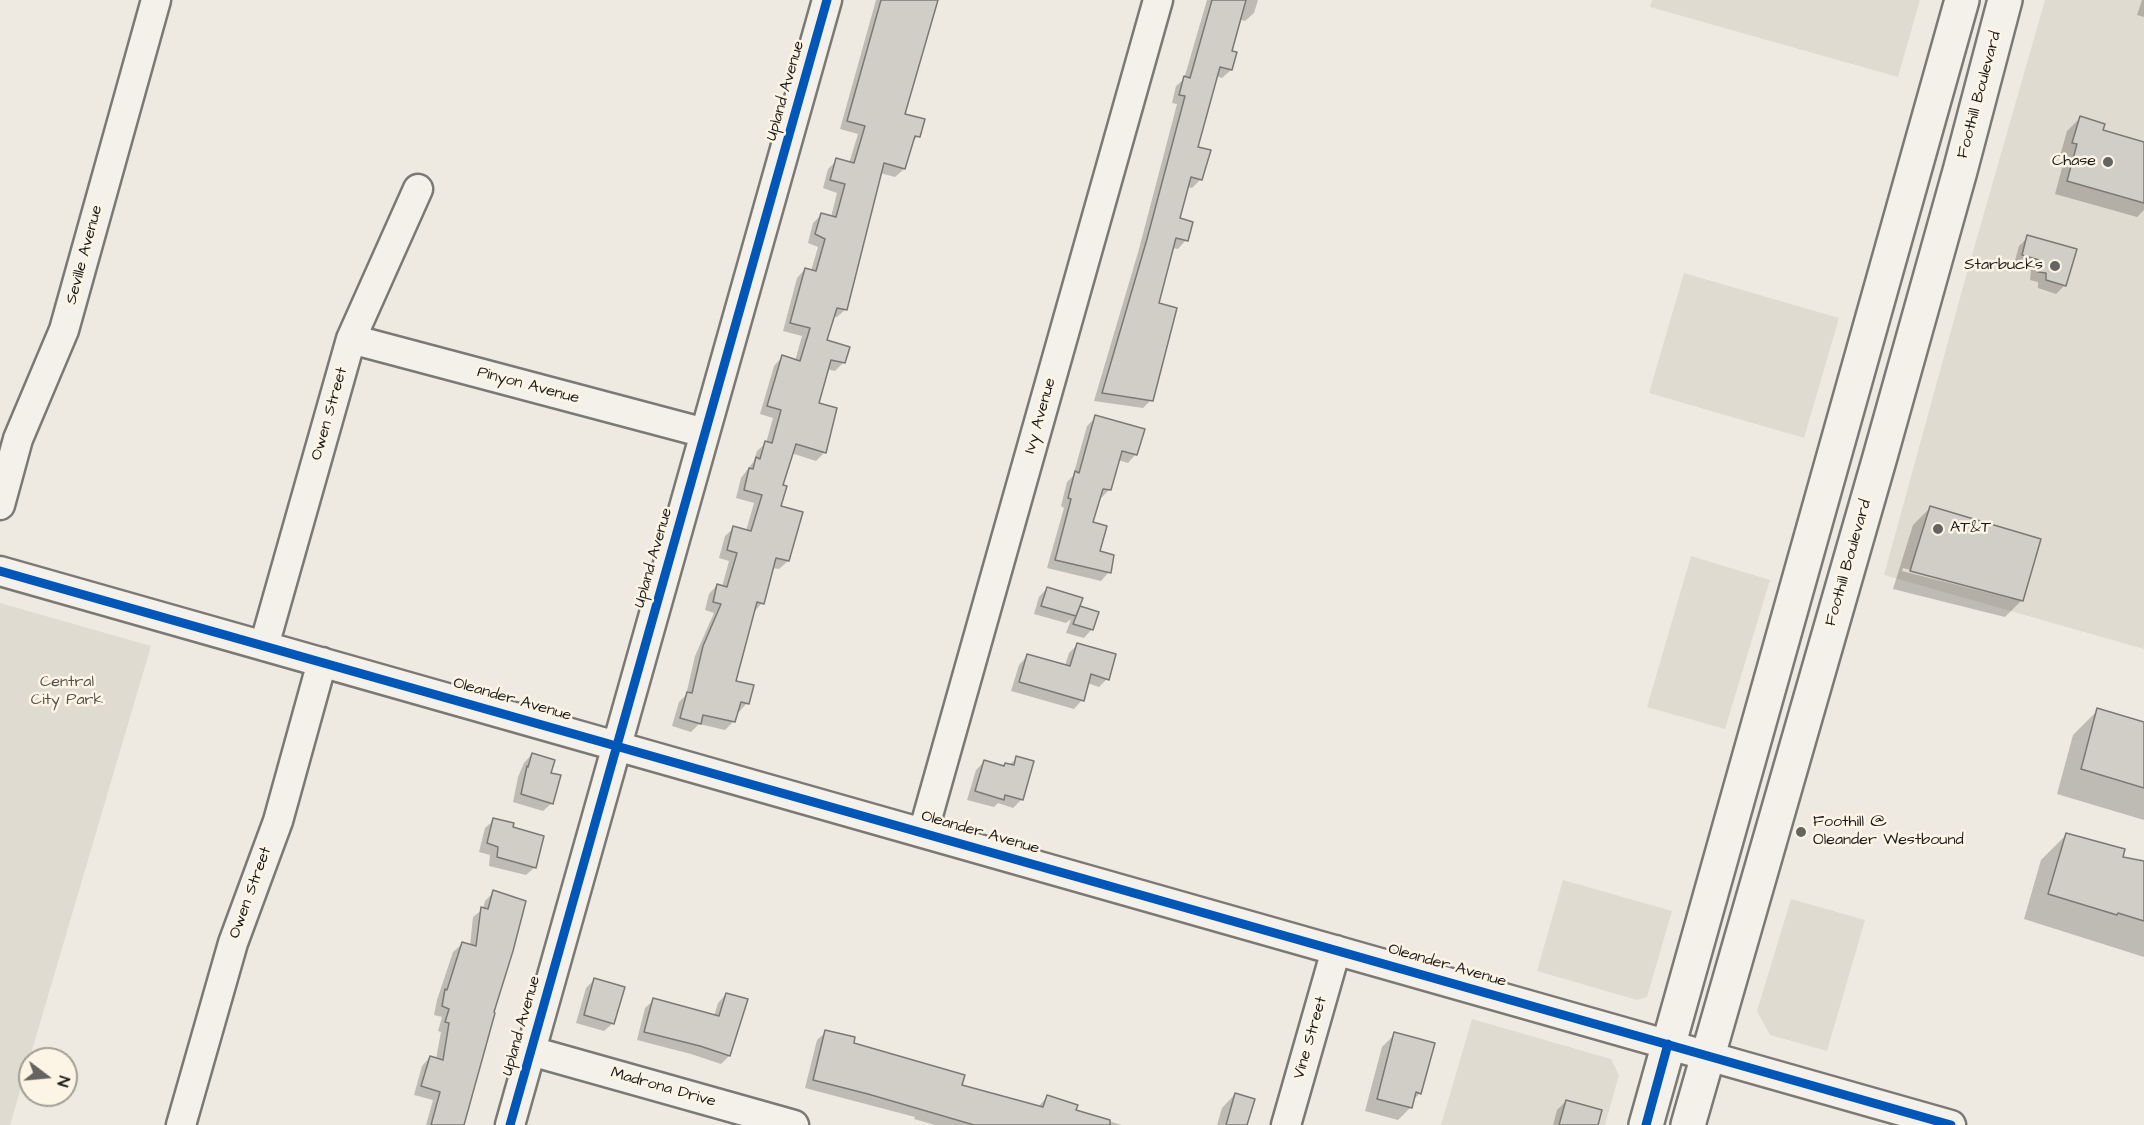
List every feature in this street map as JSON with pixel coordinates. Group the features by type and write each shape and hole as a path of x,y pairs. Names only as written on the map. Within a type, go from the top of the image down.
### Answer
{"main road":[{"path":"1646,1125 1962,0"},
{"name":"Foothill Boulevard","path":"1688,1125 1880,457 2005,0"},
{"path":"1880,457 1866,441 1867,424 1871,400 1905,278 1895,239"}],"street":[{"name":"Seville Avenue","path":"0,505 18,439 64,330 156,0"},
{"name":"Upland Avenue","path":"510,1125 828,0"},
{"name":"Ivy Avenue","path":"923,833 1158,0"},
{"name":"Owen Street","path":"264,646 351,339 418,189"},
{"name":"Pinyon Avenue","path":"351,339 705,433"},
{"name":"Oleander Avenue","path":"0,571 1951,1125"},
{"name":"Owen Street","path":"181,1125 233,943 278,821 322,662"},
{"name":"Vine Street","path":"1286,1125 1336,950"},
{"name":"Madrona Drive","path":"531,1051 794,1125"}],"shaded area":[{"path":"1652,0 1920,0 1898,77 1650,7"},
{"path":"2045,0 2144,0 2144,649 1884,575"},
{"path":"1684,273 1839,318 1804,438 1649,393"},
{"path":"1691,556 1770,580 1725,729 1647,707"},
{"path":"1563,880 1672,911 1647,997 1637,1000 1537,971"},
{"path":"1791,899 1865,920 1827,1051 1770,1035 1757,1011"},
{"path":"1472,1019 1611,1059 1619,1075 1605,1125 1441,1125"}],"green space":[{"name":"Central City Park","path":"0,603 151,646 33,1047 18,1047 18,1098 10,1125 0,1125"}],"building":[{"path":"881,0 938,0 905,114 925,119 920,137 915,136 905,169 884,163 847,310 837,308 827,340 850,347 845,363 831,360 819,403 837,408 826,453 796,444 783,485 787,486 781,506 803,512 789,561 776,558 764,604 757,602 736,681 754,685 749,704 741,702 735,722 703,715 701,724 680,718 687,692 692,693 703,646 721,604 713,602 717,584 727,587 737,553 727,550 733,526 751,531 762,495 744,490 749,468 753,469 756,457 760,459 765,441 772,443 781,410 767,406 782,355 800,361 810,328 790,323 805,268 816,271 825,239 815,234 821,213 836,217 845,184 830,180 836,158 854,163 865,126 847,121"},
{"path":"1212,0 1246,0 1232,51 1237,52 1232,70 1220,67 1198,147 1211,150 1202,180 1191,177 1180,218 1193,222 1188,241 1176,238 1159,303 1177,308 1153,401 1102,393 1147,239 1185,96 1179,95 1184,76 1190,78"},
{"name":"Chase","path":"2080,116 2105,124 2103,130 2144,142 2144,203 2067,181 2077,144 2072,143"},
{"name":"Starbucks","path":"2027,235 2077,249 2066,286 2046,280 2046,273 2038,272 2039,260 2022,255"},
{"path":"1095,415 1145,429 1137,455 1122,451 1111,490 1103,489 1093,522 1107,526 1100,551 1114,555 1111,573 1055,560 1071,499 1068,498 1075,471 1079,473"},
{"path":"1930,506 2041,539 2023,601 1910,571"},
{"path":"1047,587 1083,598 1076,616 1041,606"},
{"path":"1080,606 1099,612 1093,630 1073,624"},
{"path":"1077,643 1116,654 1109,680 1091,674 1084,701 1019,682 1027,654 1070,666"},
{"path":"2097,708 2144,722 2144,788 2081,769"},
{"path":"532,753 555,760 551,773 561,775 553,804 521,794"},
{"path":"1016,756 1034,761 1023,800 1005,795 1004,800 975,791 984,760 1004,766 1005,763 1014,765"},
{"path":"493,818 514,823 513,827 544,836 536,868 497,857 498,847 487,843"},
{"path":"2066,833 2125,849 2123,857 2144,861 2144,921 2048,894"},
{"path":"493,890 526,901 513,951 464,1125 431,1125 440,1092 421,1086 430,1056 443,1060 449,1023 445,1022 449,1009 442,1006 445,989 447,990 462,942 476,946 481,907 488,909"},
{"path":"594,978 625,987 614,1024 584,1015"},
{"path":"726,993 748,999 730,1056 644,1032 653,998 719,1016"},
{"path":"825,1030 855,1037 854,1043 965,1075 962,1085 1043,1107 1047,1095 1078,1105 1076,1110 1110,1120 1110,1125 974,1125 813,1080"},
{"path":"1394,1032 1435,1043 1421,1094 1416,1092 1412,1108 1377,1099"},
{"path":"1235,1093 1255,1099 1247,1125 1226,1125"},
{"path":"1566,1100 1602,1110 1598,1125 1559,1125"}],"cycle path":[{"path":"510,1125 827,0"},
{"path":"0,571 1951,1125"},
{"path":"1646,1125 1668,1044"}],"place":[{"name":"Chase","path":"2108,162"},
{"name":"Starbucks","path":"2055,266"},
{"name":"AT&T","path":"1938,529"},
{"name":"Foothill @ Oleander Westbound","path":"1801,832"}]}
